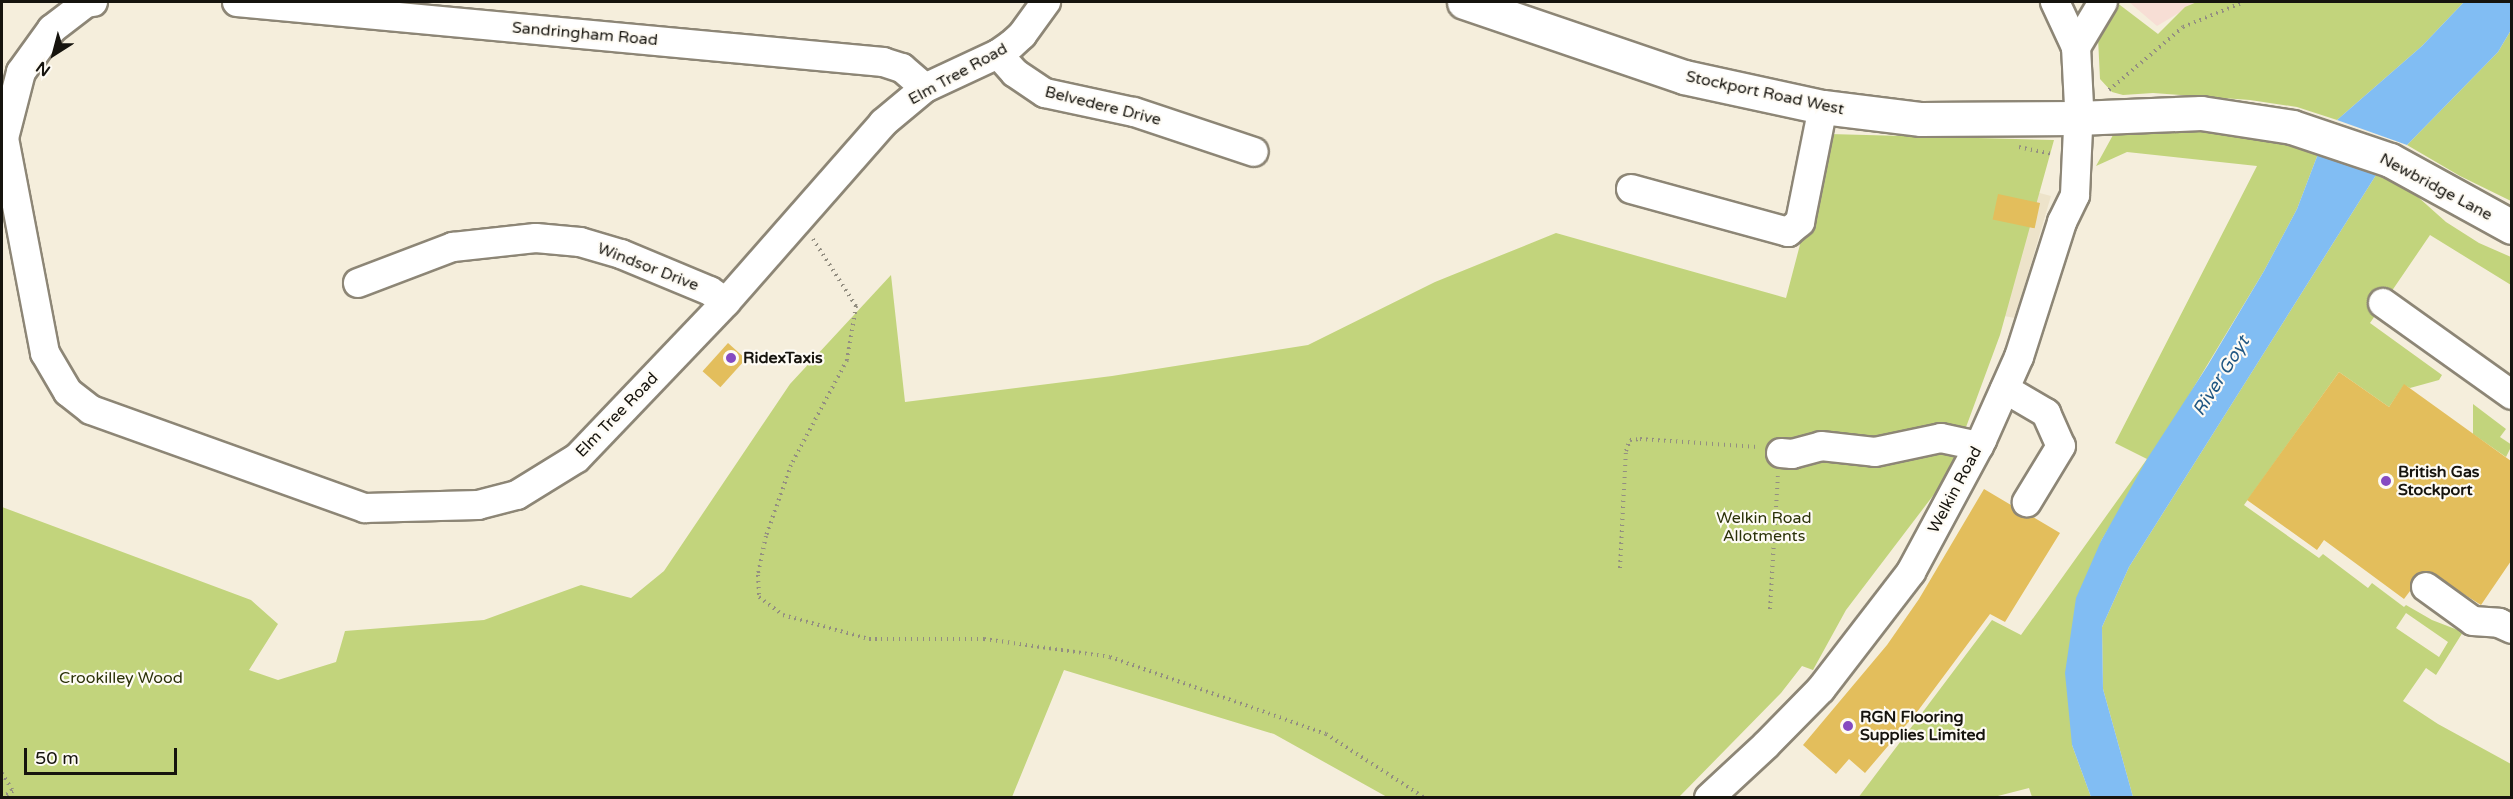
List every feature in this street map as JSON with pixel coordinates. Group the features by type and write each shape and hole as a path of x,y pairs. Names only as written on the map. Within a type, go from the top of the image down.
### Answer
{"main road":[{"name":"Stockport Road West","path":"1464,2 1684,76 1823,107 1921,119 2077,118"},
{"name":"Newbridge Lane","path":"2077,118 2201,113 2265,122 2320,135 2417,173 2511,226"}],"street":[{"name":"Elm Tree Road","path":"93,2 86,3 52,29 21,72 4,138 45,353 68,392 91,410 364,508 478,505 517,495 578,458 726,302 883,123 925,88 998,54 1022,35 1046,2"},
{"name":"Sandringham Road","path":"237,2 883,62 903,68 925,88"},
{"path":"2055,2 2076,47"},
{"path":"2076,47 2103,2"},
{"name":"Welkin Road","path":"1709,798 1821,689 1911,572 1979,446 2019,357 2062,222 2074,195 2079,106 2076,47"},
{"name":"Belvedere Drive","path":"998,54 1015,74 1045,93 1134,112 1254,152"},
{"path":"1631,189 1788,232 1800,222 1823,107"},
{"name":"Windsor Drive","path":"358,283 453,247 536,238 580,242 621,254 710,291 726,302"},
{"path":"2383,303 2511,395"},
{"path":"2005,389 2046,413 2061,446 2027,502"},
{"path":"1781,453 1792,454 1821,446 1875,452 1941,438 1979,446"},
{"path":"2426,587 2474,621 2499,623 2511,629"}],"path":[{"path":"2077,118 2184,27 2244,2"},
{"path":"2016,146 2052,153 2077,167"},
{"path":"800,218 856,306 847,360 791,465 766,536 758,575 759,597 783,615 868,639 984,639 1110,657 1326,734 1425,798"},
{"path":"1620,568 1626,451 1630,440 1757,447 1781,453 1776,483 1770,609"},
{"path":"2,773 13,791 2,796"}],"shaded area":[{"path":"2129,2 2197,2 2157,26"},
{"path":"1989,180 2051,196 2015,318 1982,312"}],"green space":[{"path":"2116,2 2158,34 2185,7 2197,2 2464,2 2422,46 2337,120 2297,107 2250,100 2153,93 2123,95 2112,92 2100,79 2098,38"},
{"path":"2511,30 2511,201 2460,176 2407,145 2498,52"},
{"path":"2170,128 2219,130 2263,138 2318,154 2297,209 2264,271 2101,541 2072,745 2091,797 2032,797 2029,788 1990,798 1858,798 1992,620 2021,635 2147,459 2115,443 2257,166 2127,152 2096,166 2113,135 2122,130"},
{"path":"1829,134 2054,140 2000,335 1948,476 1846,610 1813,670 1802,666 1781,693 1679,797 1387,797 1274,734 1064,670 1012,797 2,797 2,507 251,600 278,624 249,670 278,680 336,662 345,631 484,620 581,585 631,598 664,571 790,384 891,275 905,402 1112,376 1308,345 1435,282 1556,233 1786,298"},
{"path":"2376,175 2409,189 2446,222 2479,243 2511,257 2511,285 2430,235 2370,323 2442,375 2439,380 2410,388 2404,385 2389,407 2339,372 2244,505 2319,558 2323,554 2368,588 2372,583 2404,607 2406,605 2432,620 2463,632 2436,675 2426,668 2403,701 2438,724 2511,764 2511,797 2133,797 2103,689 2102,627 2129,567","holes":["2406,613 2448,642 2439,657 2396,628"]},
{"path":"2473,404 2506,429 2500,437 2512,445 2506,457 2473,434"}],"water":[{"path":"2464,2 2511,2 2511,30 2498,52 2407,145 2337,120 2422,46"},
{"name":"River Goyt","path":"2318,154 2376,175 2129,567 2102,627 2103,689 2133,797 2091,797 2072,745 2065,673 2076,598 2101,541 2147,459 2208,365 2264,271 2297,209"}],"building":[{"path":"1998,194 2040,203 2035,228 1993,219"},
{"path":"728,343 746,359 720,387 703,371"},
{"name":"British Gas Stockport","path":"2339,372 2389,407 2404,384 2511,461 2511,561 2481,605 2427,571 2413,577 2410,591 2404,599 2324,540 2317,550 2247,500"},
{"path":"1984,489 2011,505 2019,516 2033,517 2060,533 2005,622 1990,614 1917,712 1865,773 1849,759 1836,774 1803,745 1887,645 1919,599"}],"place":[{"name":"RidexTaxis","path":"731,358"},
{"name":"British Gas Stockport","path":"2386,481"},
{"name":"RGN Flooring Supplies Limited","path":"1848,726"}],"park label":[{"name":"Welkin Road Allotments","path":"1764,527"},
{"name":"Crookilley Wood","path":"121,678"}]}
